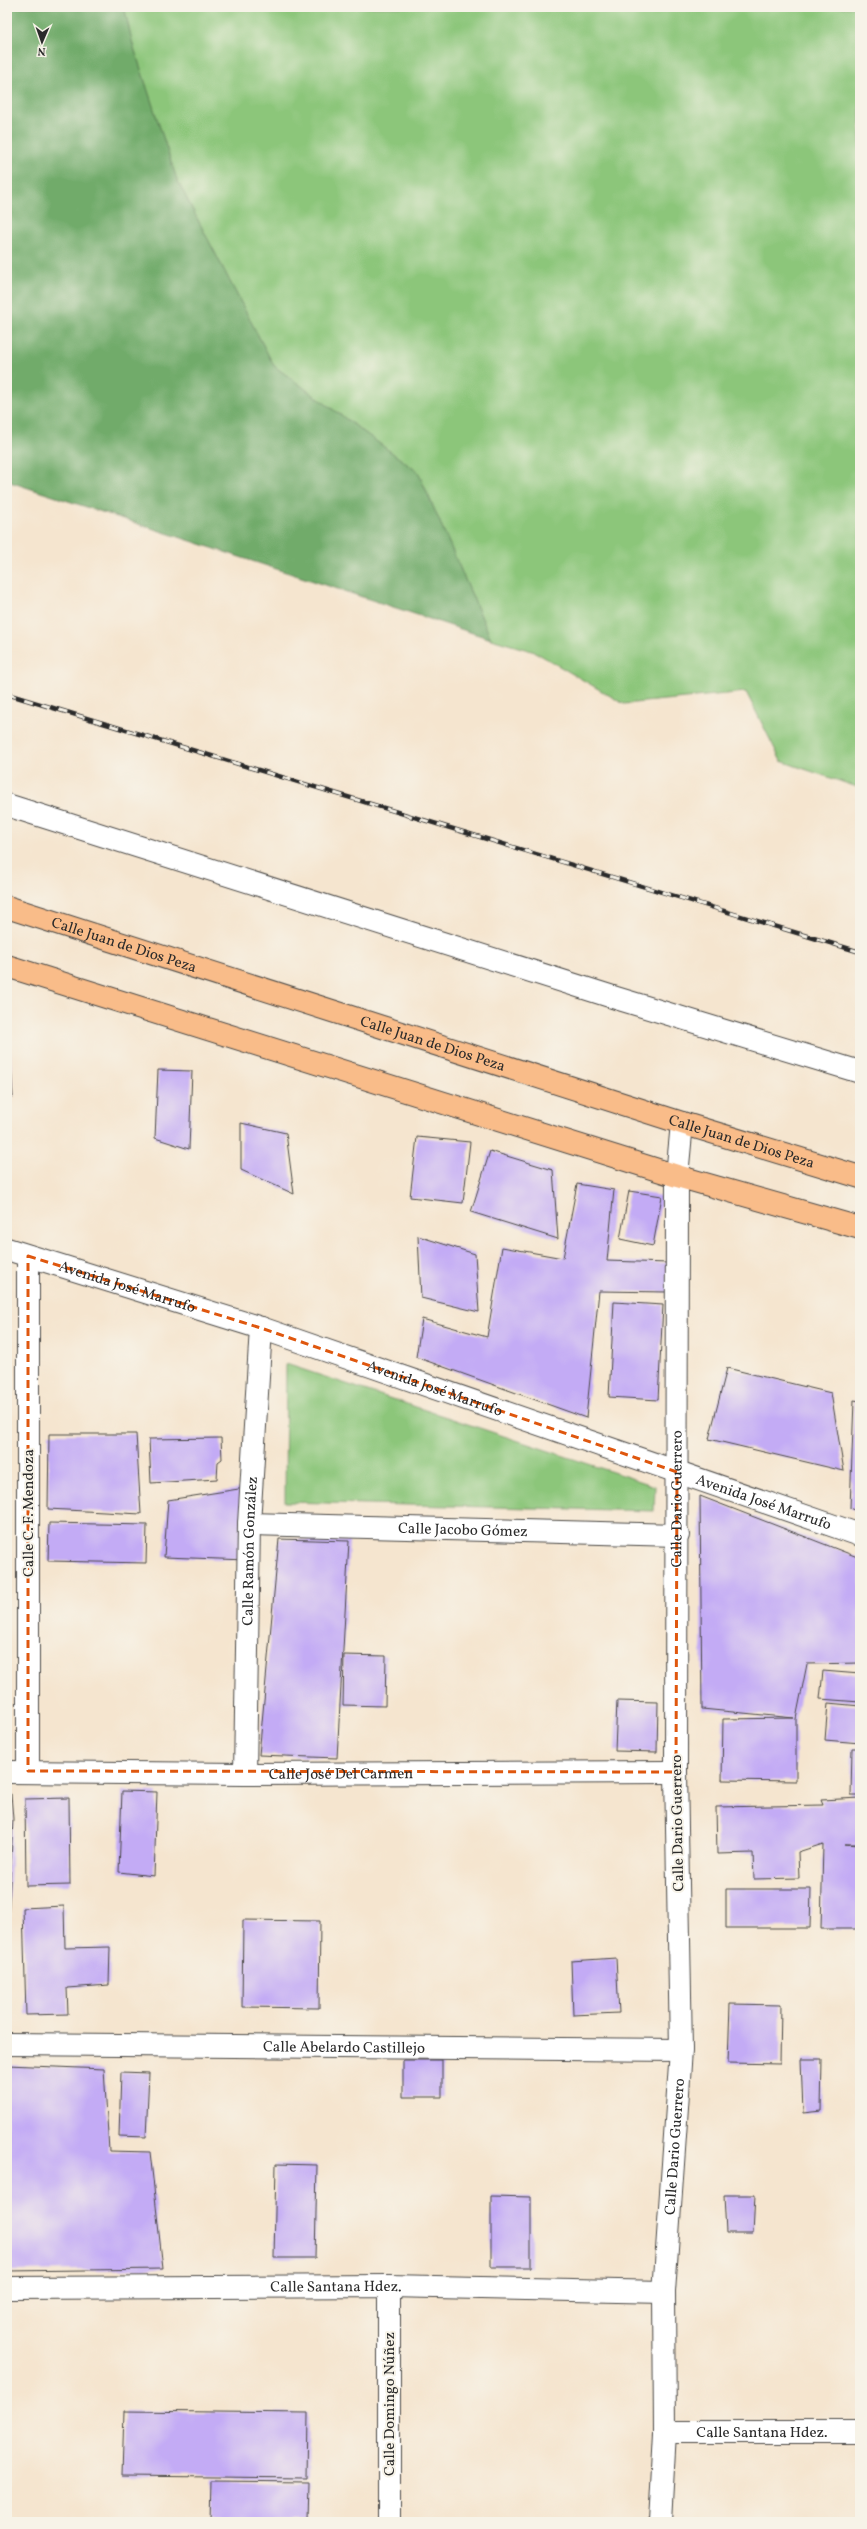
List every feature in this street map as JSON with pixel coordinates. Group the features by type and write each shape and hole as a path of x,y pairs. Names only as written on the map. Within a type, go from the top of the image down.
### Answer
{"main road":[{"name":"Calle Juan de Dios Peza","path":"7,907 682,1123 860,1177"},
{"path":"7,966 677,1176 860,1228"}],"street":[{"path":"7,805 616,998 860,1072"},
{"name":"Calle Dario Guerrero","path":"660,2522 665,2432 664,2292 680,2050 676,1772 678,1536 677,1176 682,1123"},
{"name":"Avenida José Marrufo","path":"7,1249 261,1328 860,1535"},
{"name":"Calle C. F. Mendoza","path":"28,1256 28,1771"},
{"name":"Calle Ramón González","path":"245,1774 249,1524 261,1328"},
{"name":"Calle Jacobo Gómez","path":"249,1524 678,1536"},
{"name":"Calle José Del Carmen","path":"7,1772 245,1774 676,1772"},
{"name":"Calle Abelardo Castillejo","path":"7,2044 680,2050"},
{"name":"Calle Santana Hdez.","path":"7,2288 389,2286 664,2292"},
{"name":"Calle Domingo Núñez","path":"389,2286 389,2522"},
{"name":"Calle Santana Hdez.","path":"665,2432 860,2432"}],"highlighted area":[{"path":"28,1256 261,1328 677,1472 676,1772 28,1771"}],"green space":[{"path":"7,7 124,7 133,45 177,180 274,366 418,472 491,639 7,481"},
{"path":"124,7 860,7 860,788 781,761 746,692 624,704 535,652 491,639 418,472 274,366 177,180 133,45"},
{"path":"286,1364 655,1486 654,1511 285,1502"}],"building":[{"path":"8,1012 13,1097 7,1094"},
{"path":"158,1070 192,1071 189,1149 155,1138"},
{"path":"241,1123 286,1133 294,1194 241,1170"},
{"path":"417,1137 470,1142 463,1203 410,1197"},
{"path":"490,1151 553,1170 558,1239 471,1212"},
{"path":"577,1184 614,1190 607,1261 668,1263 667,1292 599,1291 586,1418 416,1357 422,1319 487,1337 502,1247 563,1258"},
{"path":"629,1191 662,1196 653,1246 620,1239"},
{"path":"418,1236 475,1254 479,1312 421,1298"},
{"path":"614,1302 663,1305 658,1400 609,1397"},
{"path":"727,1368 831,1393 844,1471 709,1439"},
{"path":"854,1400 860,1401 860,1512 850,1508"},
{"path":"49,1434 136,1434 141,1514 48,1509"},
{"path":"221,1438 222,1459 218,1462 217,1479 151,1483 149,1439"},
{"path":"245,1488 247,1560 164,1557 168,1500"},
{"path":"700,1496 860,1558 860,1663 807,1664 796,1719 796,1781 722,1780 723,1719 794,1718 702,1709"},
{"path":"49,1523 147,1525 146,1563 48,1561"},
{"path":"279,1539 349,1541 337,1758 259,1755"},
{"path":"344,1655 386,1656 385,1706 343,1705"},
{"path":"823,1671 860,1674 860,1702 820,1699"},
{"path":"617,1701 658,1702 657,1752 615,1751"},
{"path":"828,1703 860,1706 860,1743 825,1740"},
{"path":"852,1748 860,1748 860,1795 851,1795"},
{"path":"122,1791 157,1792 154,1876 119,1872"},
{"path":"7,1794 11,1794 13,1819 8,1923"},
{"path":"69,1798 70,1885 26,1886 25,1799"},
{"path":"860,1798 860,1844 844,1844 860,1845 860,1929 821,1929 823,1844 798,1852 799,1878 754,1879 753,1853 717,1854 716,1807 823,1805 821,1800"},
{"path":"726,1889 811,1889 810,1928 726,1928"},
{"path":"64,1906 65,1948 110,1947 109,1985 67,1988 68,2014 26,2015 23,1908"},
{"path":"243,1920 320,1921 319,2008 242,2007"},
{"path":"616,1958 619,2013 573,2015 571,1961"},
{"path":"730,2004 781,2005 780,2064 728,2063"},
{"path":"801,2059 822,2059 821,2111 803,2113"},
{"path":"403,2060 442,2060 442,2097 403,2097"},
{"path":"7,2065 104,2069 109,2151 150,2152 163,2269 7,2271"},
{"path":"121,2072 149,2073 146,2137 119,2136"},
{"path":"276,2164 317,2165 315,2258 274,2258"},
{"path":"724,2195 755,2195 753,2233 726,2233"},
{"path":"491,2196 531,2197 531,2267 491,2267"},
{"path":"124,2411 308,2413 307,2478 122,2476"},
{"path":"211,2481 309,2482 308,2522 210,2522"}],"railway":[{"path":"7,694 860,952"}]}
